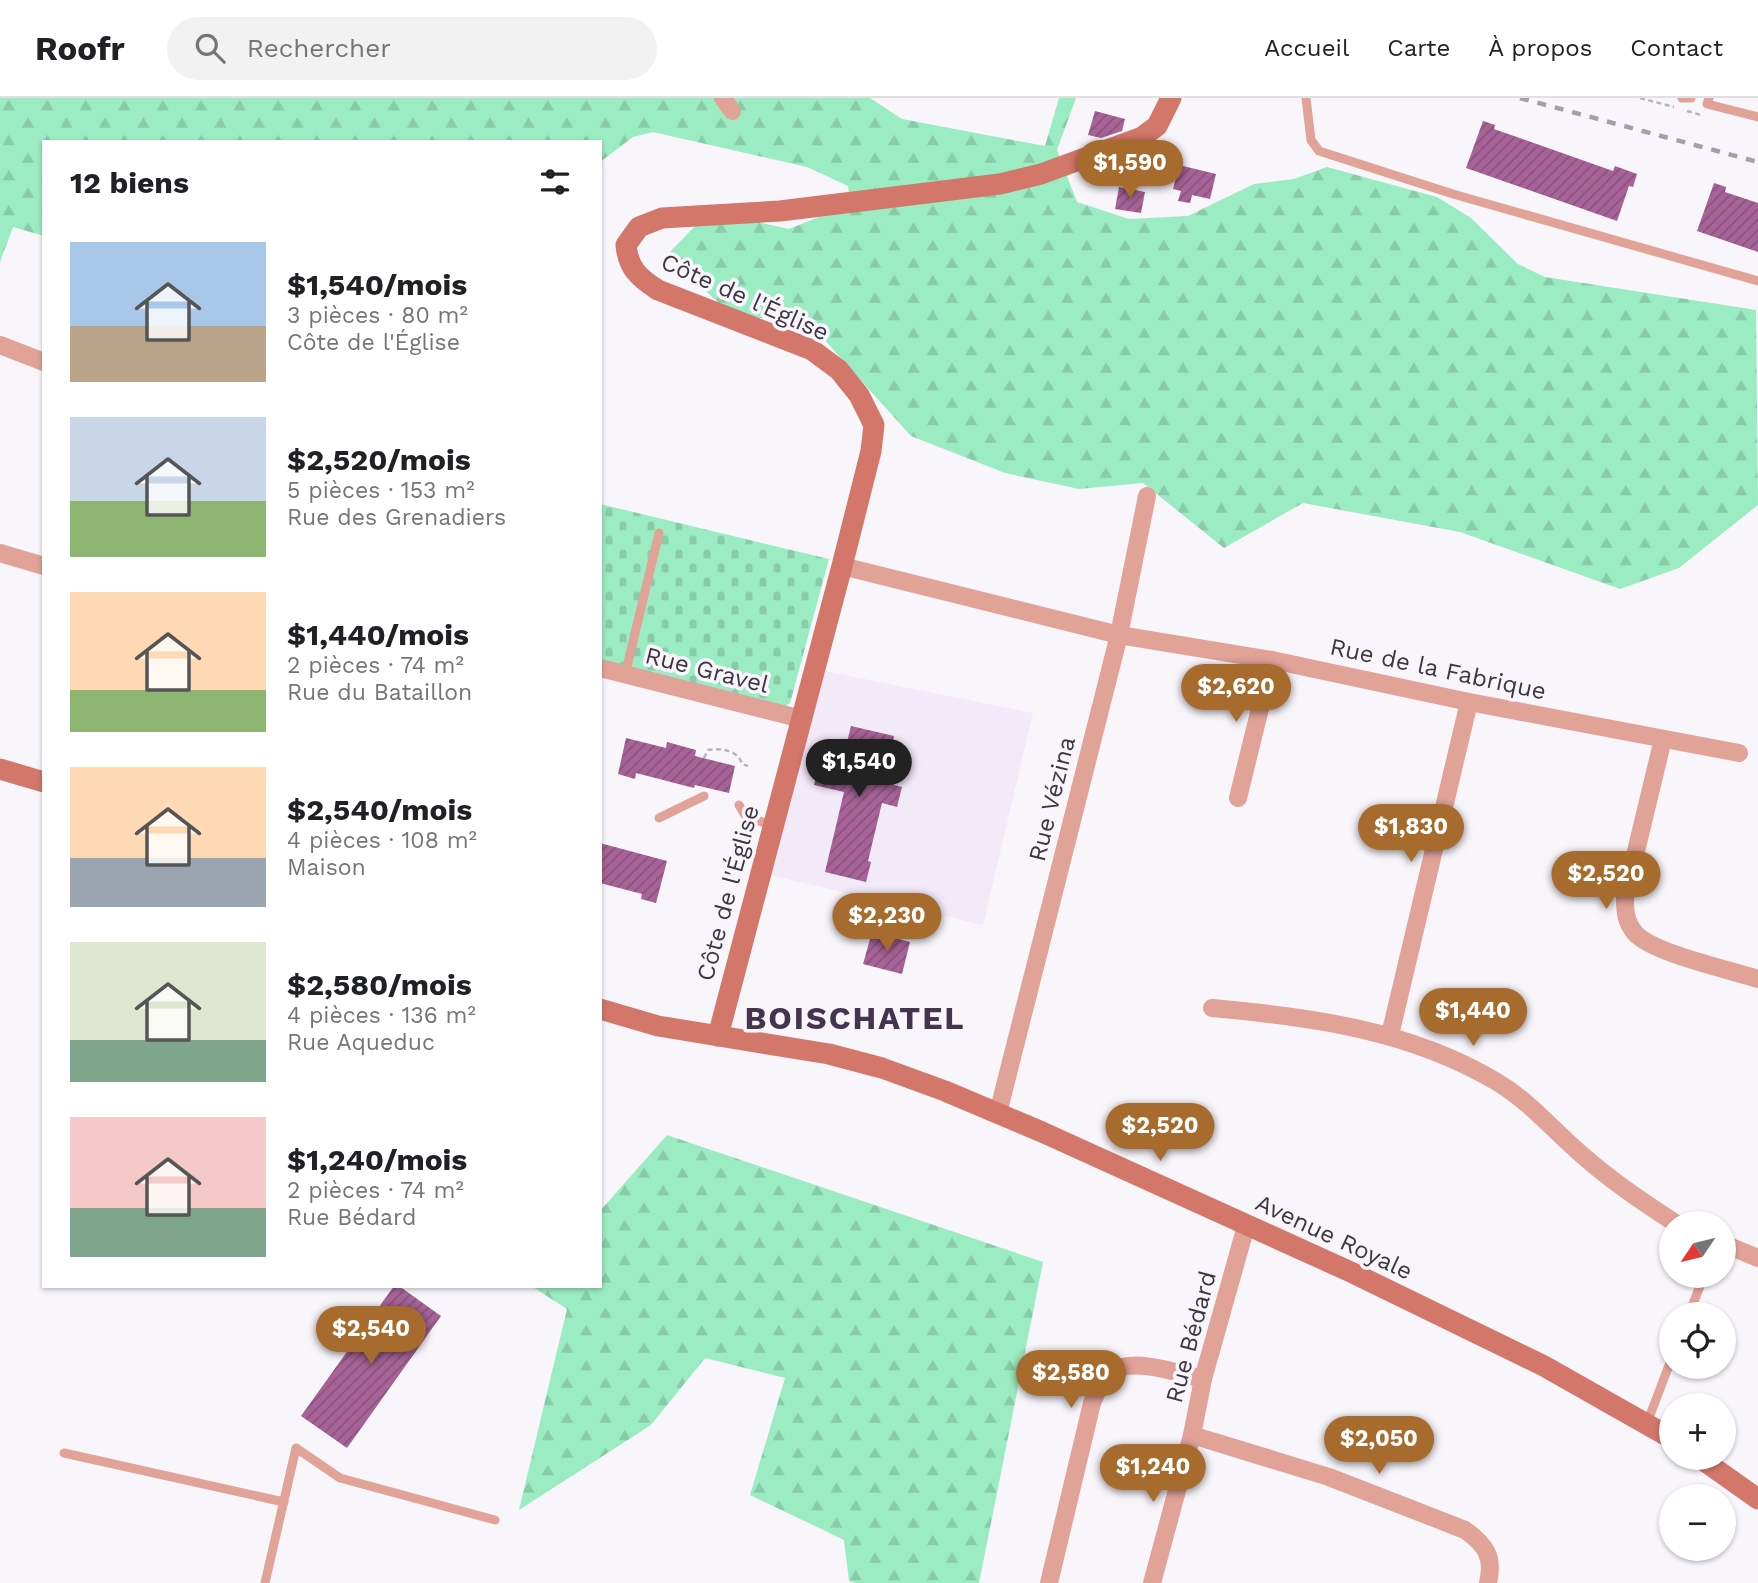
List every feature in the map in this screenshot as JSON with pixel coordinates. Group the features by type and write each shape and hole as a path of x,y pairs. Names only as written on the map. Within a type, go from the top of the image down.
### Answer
{"street":[{"name":"Côte de l'Église","path":"718,1036 842,566 874,425 859,395 839,370 812,350 658,290 639,278 627,260 626,245 639,227 662,218 780,211 1000,184 1027,177 1142,137 1157,126 1171,98"},
{"path":"0,345 42,361"},
{"name":"Rue Vézina","path":"998,1113 1119,635 1147,496"},
{"path":"0,553 42,565"},
{"name":"Rue de la Fabrique","path":"842,566 1119,635 1272,660 1469,702 1739,752"},
{"path":"1238,798 1272,660"},
{"name":"Rue Gravel","path":"602,669 802,719"},
{"path":"1390,1035 1469,702"},
{"path":"1663,739 1625,897 1625,916 1635,933 1650,945 1758,979"},
{"path":"0,769 42,781"},
{"path":"1212,1008 1289,1015 1390,1035 1441,1054 1497,1082 1533,1108 1581,1154 1632,1195 1659,1213"},
{"name":"Avenue Royale","path":"602,1010 658,1026 829,1054 883,1068 998,1113 1353,1273 1484,1336 1659,1430"},
{"name":"Rue Bédard","path":"1152,1583 1192,1435 1203,1379 1246,1226"},
{"path":"1736,1249 1758,1258"},
{"path":"1048,1583 1092,1403 1102,1383 1113,1371 1140,1365 1203,1379"},
{"path":"1192,1435 1329,1477 1465,1530 1488,1550 1491,1561 1488,1583"},
{"path":"1717,1470 1758,1499"}],"lane":[{"path":"1306,98 1311,140 1319,151 1452,194 1758,281"},
{"path":"1682,98 1691,98"},
{"path":"1709,98 1707,104 1758,117"},
{"path":"625,675 659,533"},
{"path":"659,818 704,796"},
{"path":"739,805 746,817 774,825"},
{"path":"1647,1423 1664,1379"},
{"path":"265,1583 296,1448 340,1479 495,1520"},
{"path":"64,1453 284,1502"}],"path":[{"path":"704,758 708,750 721,749 734,753 740,757 742,764 748,766"}],"shaded area":[{"path":"815,669 1033,713 983,925 761,873"}],"green space":[{"path":"0,98 870,98 902,119 1045,146 1059,98 1076,98 1057,150 1077,202 1129,219 1188,216 1254,184 1294,179 1327,167 1437,197 1471,218 1518,264 1545,277 1756,310 1758,505 1679,568 1620,589 1460,532 1303,503 1224,548 1143,483 1079,489 1005,473 911,436 821,336 793,318 736,318 666,256 697,224 721,214 789,229 824,215 849,193 848,186 807,167 653,132 633,137 602,160 602,140 42,140 42,235 13,227 0,262"},
{"path":"602,504 829,559 790,703 779,711 602,660"},
{"path":"667,1135 1043,1262 979,1583 849,1581 844,1540 750,1495 785,1378 705,1358 651,1425 519,1510 567,1309 535,1288 602,1288 602,1209"}],"building":[{"path":"1095,111 1125,119 1122,131 1101,138 1088,135"},
{"path":"1483,121 1495,125 1494,129 1613,171 1615,166 1637,174 1633,187 1629,186 1617,221 1466,168"},
{"path":"1179,165 1216,174 1210,199 1192,195 1190,203 1178,201 1181,191 1173,189"},
{"path":"1714,183 1726,187 1725,192 1758,203 1758,252 1697,231"},
{"path":"1119,187 1145,192 1141,213 1115,209"},
{"path":"851,726 894,736 887,766 897,768 894,785 902,787 897,807 882,803 868,861 871,862 866,882 825,872 844,792 814,785 818,768 826,769 830,750 844,754"},
{"path":"626,738 666,748 667,742 696,750 695,756 735,766 729,793 695,785 694,788 636,773 635,779 618,774"},
{"path":"602,844 667,861 656,903 641,899 642,894 602,884"},
{"path":"872,932 910,942 902,974 863,964"},
{"path":"393,1288 402,1288 441,1316 347,1448 301,1416"}],"railway":[{"path":"1520,98 1758,162"}],"district":[{"name":"BOISCHATEL","path":"855,1018"}]}
